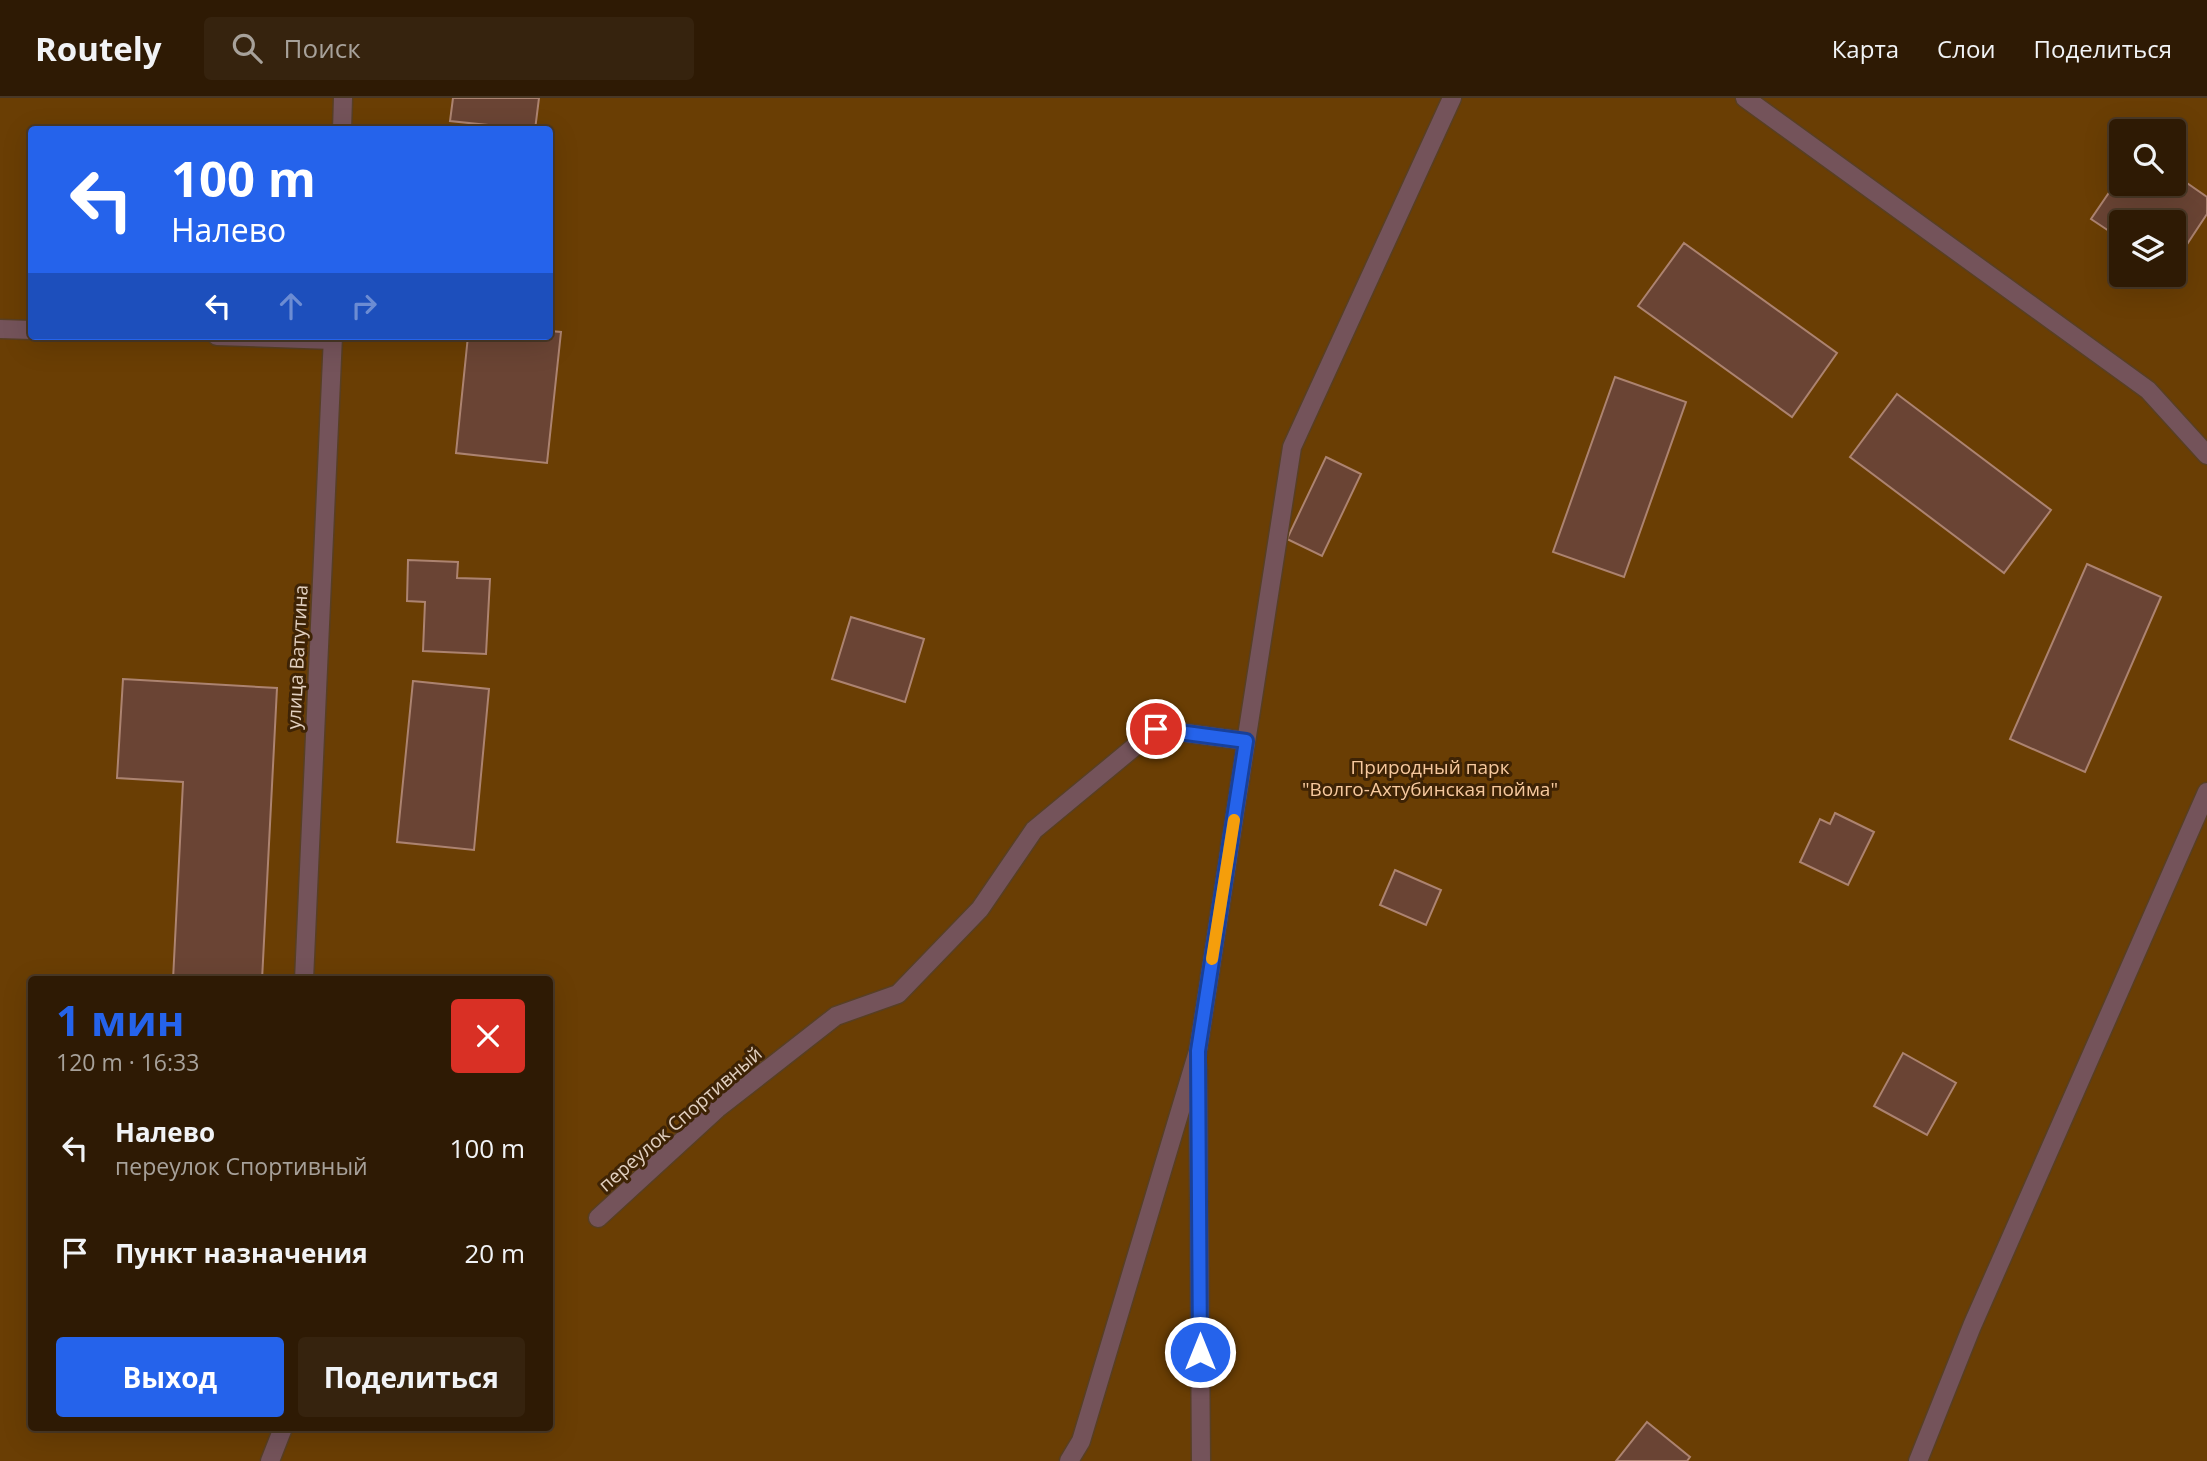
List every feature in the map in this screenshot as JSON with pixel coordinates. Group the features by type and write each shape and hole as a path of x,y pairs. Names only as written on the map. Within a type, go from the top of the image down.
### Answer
{"street":[{"path":"342,126 343,98"},
{"path":"1069,1461 1081,1441 1198,1051 1292,447 1452,98"},
{"path":"1745,98 2148,390 2207,455"},
{"path":"0,329 28,330"},
{"name":"улица Ватутина","path":"304,976 332,340"},
{"name":"переулок Спортивный","path":"598,1218 718,1108 836,1016 898,994 980,909 1034,830 1156,729 1246,741"},
{"path":"1918,1461 1972,1326 2207,792"},
{"path":"1198,1051 1201,1461"},
{"path":"270,1461 283,1431"}],"green space":[{"name":"Природный парк \"Волго-Ахтубинская пойма\"","path":"0,98 2207,98 2207,1461 0,1461"}],"building":[{"path":"453,98 539,98 536,126 497,126 450,121"},
{"path":"2186,182 2207,197 2207,214 2186,246 2186,210 2109,210 2109,231 2091,219 2109,193 2109,196 2186,196"},
{"path":"1684,243 1837,353 1792,417 1638,306"},
{"path":"553,331 561,332 547,463 456,453 468,340 553,340"},
{"path":"1615,377 1686,402 1624,577 1553,552"},
{"path":"1897,394 2051,510 2004,573 1850,457"},
{"path":"1326,457 1361,474 1322,556 1287,539"},
{"path":"408,560 458,562 457,578 490,579 486,654 423,651 425,602 407,601"},
{"path":"2087,564 2161,597 2085,772 2010,739"},
{"path":"851,617 924,639 905,702 832,679"},
{"path":"123,679 277,688 262,976 173,976 183,782 117,778"},
{"path":"413,681 489,689 474,850 397,842"},
{"path":"1835,813 1874,832 1848,885 1800,862 1820,819 1830,824"},
{"path":"1395,870 1441,890 1426,925 1380,905"},
{"path":"1903,1053 1956,1083 1927,1135 1874,1106"},
{"path":"1647,1422 1690,1457 1687,1461 1616,1461"}],"slow traffic":[{"path":"1212,959 1234,820"}],"route":[{"path":"1156,729 1246,741 1198,1051 1200,1352"}]}
